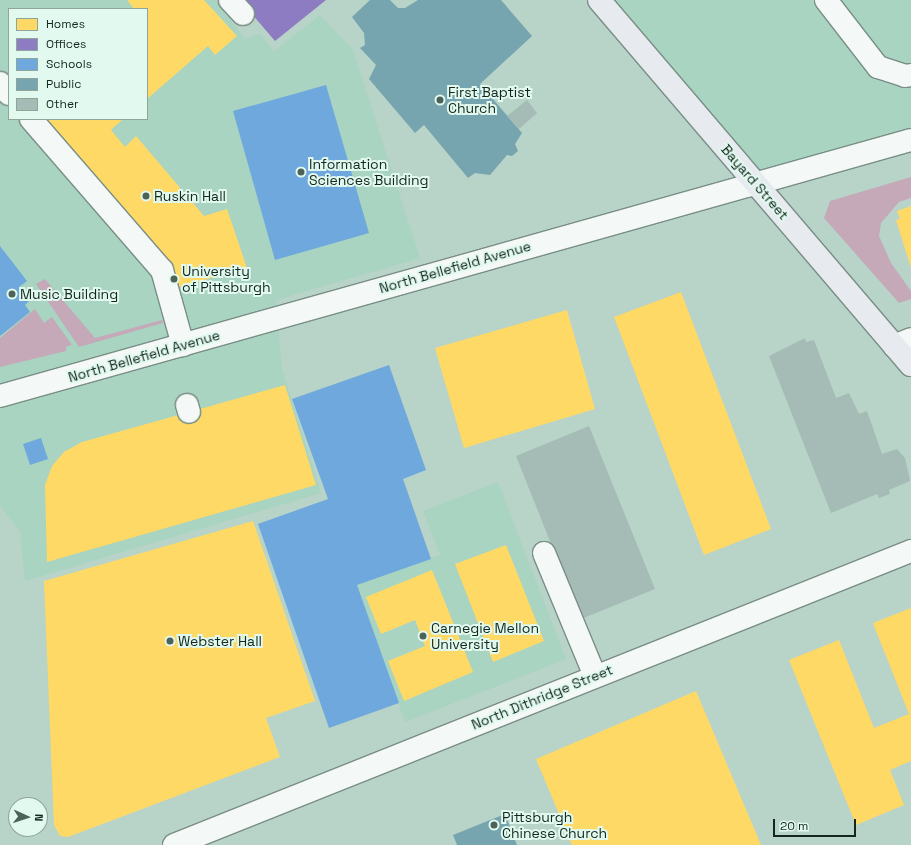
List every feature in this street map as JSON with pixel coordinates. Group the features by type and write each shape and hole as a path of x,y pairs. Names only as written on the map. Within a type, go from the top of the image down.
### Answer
{"main road":[{"name":"Bayard Street","path":"599,0 756,182 903,342 911,365"}],"street":[{"path":"826,0 878,66 905,76 911,75"},
{"path":"0,83 8,93"},
{"path":"32,120 162,270 183,345"},
{"name":"North Bellefield Avenue","path":"0,396 756,182 911,140"},
{"name":"North Dithridge Street","path":"174,845 911,551"},
{"path":"544,553 595,676"}],"shaded area":[{"name":"University of Pittsburgh","path":"0,0 215,0 245,39 260,34 274,51 320,15 353,50 420,258 276,300 282,369 321,493 25,581 20,531 0,506"},
{"path":"599,0 911,0 911,140 756,182"},
{"path":"911,177 911,198 899,202 881,223 879,236 891,263 911,291 911,299 899,303 824,218 830,201"},
{"path":"45,279 95,338 162,320 163,323 79,347 36,284"},
{"path":"35,309 44,323 52,317 72,345 66,347 66,351 0,367 0,338"},
{"path":"498,482 566,659 405,722 357,585 440,555 423,511"}],"building: Homes":[{"path":"127,0 204,0 237,36 215,55 208,46 148,98 148,8 133,8"},
{"name":"Ruskin Hall","path":"41,120 122,120 111,130 125,147 136,136 204,216 227,209 247,268 175,288"},
{"path":"911,206 911,268 896,220 900,219 897,211"},
{"path":"681,292 771,529 704,555 614,317"},
{"path":"567,310 595,409 464,448 435,348"},
{"path":"285,385 316,485 47,562 45,485 52,466 64,452 82,442"},
{"name":"Webster Hall","path":"253,521 315,701 266,718 280,757 68,837 60,836 54,825 44,581"},
{"path":"506,545 544,641 493,662 455,564"},
{"path":"432,570 473,672 404,701 388,661 425,646 415,620 381,634 366,597"},
{"path":"911,608 911,761 890,770 904,805 856,825 789,660 839,640 874,728 909,714 873,623"},
{"path":"696,691 761,845 572,845 536,759"}],"building: Offices":[{"path":"240,0 326,0 275,41"}],"building: Schools":[{"name":"Information Sciences Building","path":"326,85 369,233 275,260 233,111"},
{"name":"Music Building","path":"0,246 27,281 19,287 29,301 25,305 30,312 0,336"},
{"path":"389,365 426,470 403,479 431,559 357,585 399,703 329,728 258,524 328,499 292,399"},
{"path":"41,438 48,459 30,465 23,444"}],"building: Public":[{"name":"First Baptist Church","path":"370,0 390,0 398,8 405,8 418,0 501,0 532,36 480,84 522,133 515,144 518,151 512,156 507,155 490,175 475,173 468,178 424,125 415,133 369,79 376,65 360,48 365,45 364,33 352,17"},
{"name":"Pittsburgh Chinese Church","path":"505,814 517,845 457,845 453,835"}],"building: Other":[{"path":"527,100 537,113 519,129 507,116"},
{"path":"805,338 806,342 814,340 836,398 849,393 859,414 867,411 882,454 897,449 905,458 910,481 889,490 890,494 879,498 877,494 831,513 769,356"},
{"path":"589,426 655,589 581,619 516,456"}],"place":[{"name":"First Baptist Church","path":"440,100"},
{"name":"Information Sciences Building","path":"301,172"},
{"name":"Ruskin Hall","path":"146,196"},
{"name":"University of Pittsburgh","path":"174,279"},
{"name":"Music Building","path":"12,294"},
{"name":"Carnegie Mellon University","path":"423,636"},
{"name":"Webster Hall","path":"170,641"},
{"name":"Pittsburgh Chinese Church","path":"494,825"}]}
